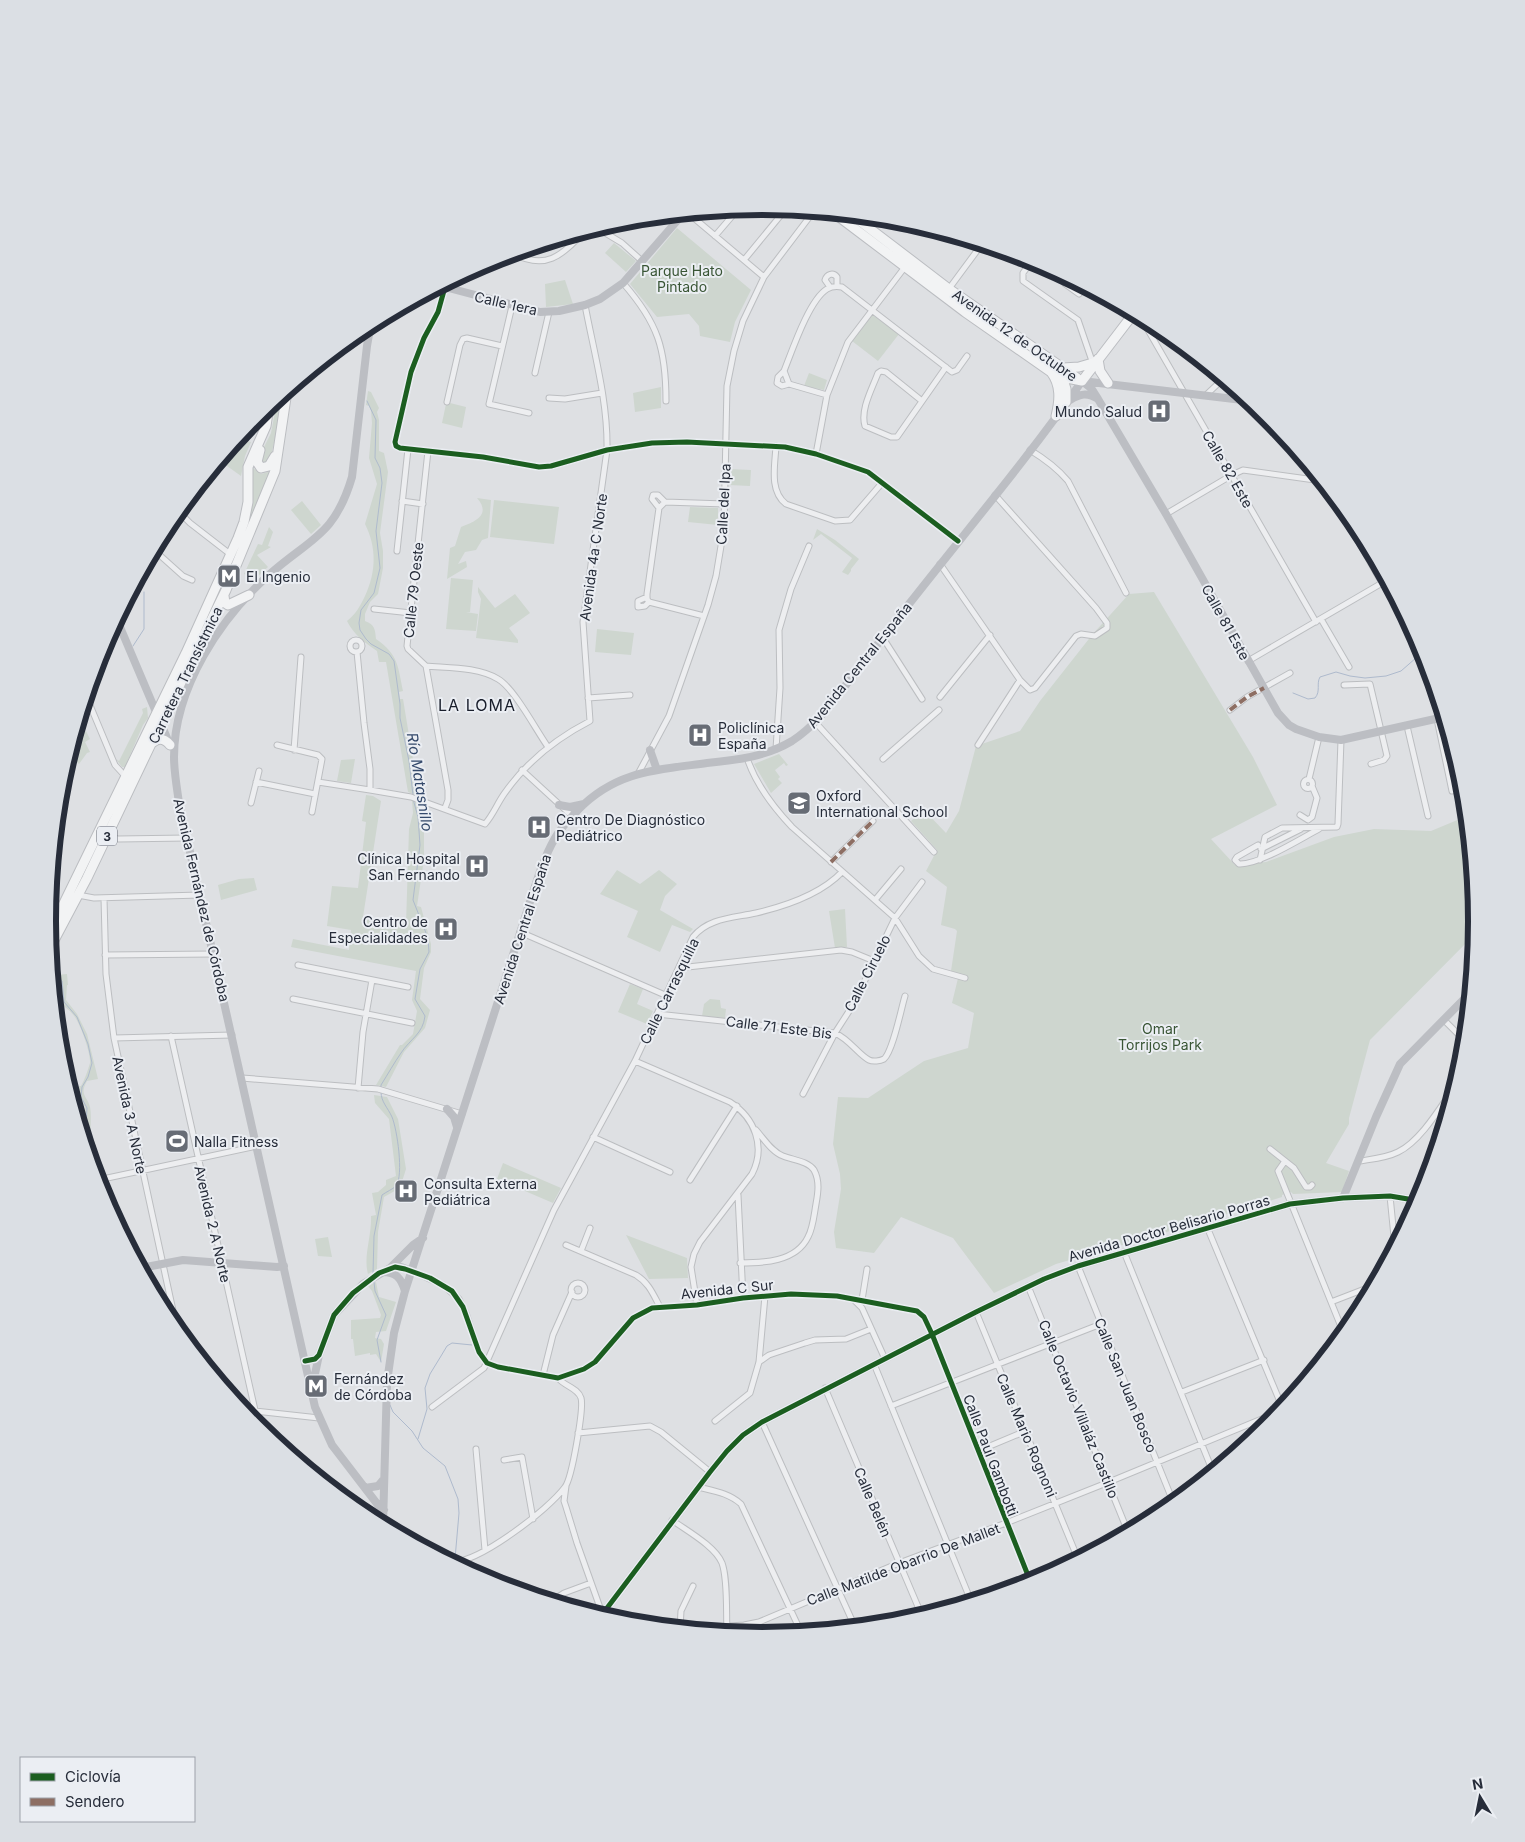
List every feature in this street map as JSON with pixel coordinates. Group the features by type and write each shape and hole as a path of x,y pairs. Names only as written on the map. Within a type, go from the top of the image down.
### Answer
{"main road":[{"name":"Calle 1era","path":"449,289 530,310 549,312 585,305 600,299 623,283 678,220"},
{"name":"Avenida 12 de Octubre","path":"843,220 878,246 908,263"},
{"name":"Avenida 12 de Octubre","path":"862,222 881,236 908,263 1051,372 1062,372"},
{"path":"878,246 881,236"},
{"name":"Avenida 12 de Octubre","path":"946,293 1062,372 1082,381"},
{"path":"1082,381 1130,318"},
{"name":"Avenida Fernández de Córdoba","path":"369,335 352,477 346,495 330,524 319,536 272,572 249,594 215,638 195,672 181,710 174,756 179,803 311,1390 319,1418 332,1445 378,1506 384,1510"},
{"path":"1097,361 1062,372 1066,389 1066,402 1081,395 1092,395 1098,399"},
{"path":"1097,361 1106,383"},
{"path":"1051,372 1059,388 1059,405 1056,416"},
{"path":"1082,381 1238,399"},
{"name":"Calle 81 Este","path":"1082,381 1091,388 1098,399 1166,514 1278,713 1290,725 1319,737 1341,740 1439,718"},
{"name":"Avenida Central España","path":"384,1517 387,1382 394,1333 405,1291 520,932 544,861 562,826 597,792 613,783 638,774 657,770 747,758 776,749 793,740 815,722 883,638 1082,381"},
{"path":"1098,399 1097,388 1106,383"},
{"name":"Carretera Transístmica","path":"57,935 224,596 275,470 286,401"},
{"path":"269,416 269,428 257,458 257,464 265,468 270,464 279,445"},
{"name":"Carretera Transístmica","path":"56,920 157,713 244,522 248,502 248,467 266,426 267,418"},
{"path":"224,596 225,603 228,605 249,594"},
{"path":"120,628 174,756"},
{"path":"150,746 155,740 160,739 165,740 170,745"},
{"path":"650,750 657,770"},
{"path":"559,805 570,807 585,804"},
{"path":"559,805 563,816 562,826"},
{"path":"1343,1198 1400,1064 1464,999"},
{"path":"447,1109 455,1119 457,1129"},
{"name":"Avenida Doctor Belisario Porras","path":"606,1609 672,1520 727,1451 743,1435 762,1422 825,1388 1028,1286 1078,1266 1290,1204 1343,1198 1390,1196 1411,1199"},
{"path":"311,1390 319,1355 334,1315 353,1292 390,1268 413,1245 423,1238"},
{"path":"147,1267 183,1260 277,1268 284,1266"},
{"path":"390,1268 412,1271"},
{"path":"378,1274 392,1272 400,1278 405,1291"},
{"path":"305,1361 315,1359 319,1355"},
{"path":"365,1488 378,1486 383,1480"}],"street":[{"path":"744,260 781,215"},
{"path":"715,236 733,216"},
{"name":"Calle del Ipa","path":"638,774 669,716 714,584 721,548 724,504 727,386 734,351 743,321 764,276 810,216"},
{"path":"694,218 764,276"},
{"path":"605,233 622,243 642,261"},
{"path":"522,257 530,260 548,260 567,250 576,240"},
{"path":"946,293 979,249"},
{"path":"816,454 827,395 848,342 908,263"},
{"path":"1027,267 1023,273 1023,281 1078,320 1091,358 1097,361"},
{"path":"830,287 825,280 830,274 834,274 837,277 837,286"},
{"path":"623,283 642,307 656,330 665,368 666,401"},
{"path":"1064,283 1076,293 1079,294 1081,291"},
{"path":"827,395 789,384 782,386 777,383 808,314 822,292 830,287 842,287 955,372 967,356"},
{"path":"442,292 438,312 424,338 412,372 395,442 396,446 483,457 538,467 551,466 608,450 652,443 686,442 776,446 816,454 868,472 958,541"},
{"name":"Avenida 4a C Norte","path":"445,808 485,824 522,770 548,747 590,721 583,622 608,450 606,414 585,305"},
{"path":"512,306 489,404 529,413"},
{"path":"535,373 549,312"},
{"name":"Calle 82 Este","path":"1148,329 1232,475 1349,667"},
{"path":"447,402 463,339 466,338 502,346"},
{"path":"922,401 886,372 881,371 878,373 864,413 863,420 865,426 895,438 922,401 946,367"},
{"path":"784,371 789,384"},
{"path":"1206,395 1219,383"},
{"path":"549,398 565,399 602,393"},
{"path":"776,446 775,491 780,500 786,504 835,521 850,520 882,483"},
{"path":"398,551 408,449"},
{"path":"1030,449 1053,466 1068,482 1126,593"},
{"name":"Calle 79 Oeste","path":"426,666 408,649 428,451"},
{"path":"1166,514 1240,471 1247,470 1314,480"},
{"path":"659,508 652,499 654,495 658,495 665,502 724,504"},
{"path":"940,564 1020,680 1030,690 1035,688 1076,636 1081,634 1095,636 1107,628 1107,623 1090,601 994,495"},
{"path":"402,501 423,504"},
{"path":"665,502 659,508 648,600 704,616"},
{"path":"184,517 230,554"},
{"path":"776,749 780,688 778,637 791,590 809,546"},
{"path":"159,555 184,576 192,580"},
{"path":"1248,662 1382,583 1368,558"},
{"path":"374,609 411,613"},
{"path":"940,697 990,635"},
{"path":"883,638 922,699"},
{"path":"357,652 370,769 370,790"},
{"path":"294,750 301,657"},
{"path":"318,782 418,799 445,808 448,800 448,790 426,666 480,672 499,679 512,693 548,747"},
{"path":"1230,710 1247,697 1290,672"},
{"path":"978,745 1020,680"},
{"path":"1344,684 1370,684 1387,754 1386,759 1371,764"},
{"path":"588,698 630,695"},
{"path":"90,706 115,765 126,777"},
{"path":"883,759 939,710"},
{"path":"815,722 934,852"},
{"path":"1407,726 1428,816"},
{"path":"1441,727 1452,791"},
{"path":"1300,815 1308,820 1312,818 1317,798 1309,779 1319,737"},
{"path":"1260,860 1260,847 1265,837 1272,832 1282,828 1337,827 1341,740"},
{"path":"277,746 321,757 322,762 312,812"},
{"path":"747,758 757,781 779,813 792,827 895,918 919,956 933,969 965,978"},
{"path":"522,770 572,816"},
{"path":"251,803 259,771"},
{"path":"256,782 316,794"},
{"path":"831,862 873,821"},
{"path":"1304,828 1236,857 1235,860 1239,864 1244,864 1260,860 1320,828"},
{"path":"106,838 187,838"},
{"path":"875,900 901,869"},
{"name":"Calle Carrasquilla","path":"432,1407 484,1368 554,1210 634,1061 693,937 702,927 716,921 757,912 802,898 828,885 842,872"},
{"name":"Calle Ciruelo","path":"804,1094 836,1032 853,1005 895,918 922,882"},
{"path":"78,895 104,898 200,895"},
{"name":"Avenida 3 A Norte","path":"104,898 107,992 114,1038 173,1310"},
{"path":"520,932 665,995"},
{"path":"679,968 841,950 852,952 874,961"},
{"path":"105,955 214,954"},
{"path":"298,965 408,987"},
{"path":"358,1088 366,1014 372,980"},
{"name":"Calle 71 Este Bis","path":"657,1014 836,1032 868,1060 878,1061 883,1060 890,1050 905,996"},
{"path":"293,999 412,1023"},
{"path":"1444,1020 1459,1035"},
{"path":"114,1038 232,1034"},
{"name":"Avenida 2 A Norte","path":"171,1036 255,1411"},
{"path":"634,1061 737,1106 749,1118 755,1130 774,1151 782,1156 810,1166 814,1170 818,1190 814,1220 808,1237 798,1248 772,1262 740,1263"},
{"path":"242,1078 378,1089 462,1114"},
{"path":"1360,1160 1385,1157 1406,1148 1446,1098"},
{"path":"690,1180 737,1106"},
{"path":"697,1305 691,1267 694,1254 700,1242 738,1194 757,1165 758,1147 755,1130"},
{"path":"593,1137 670,1172"},
{"path":"105,1178 257,1146"},
{"path":"1270,1149 1297,1172 1306,1187 1312,1185"},
{"path":"1285,1161 1278,1171 1341,1326"},
{"path":"738,1194 743,1298"},
{"path":"1390,1196 1394,1237"},
{"path":"1207,1227 1264,1360 1279,1402"},
{"path":"581,1251 590,1228"},
{"path":"566,1244 643,1279 660,1307"},
{"path":"1124,1252 1211,1466"},
{"name":"Calle San Juan Bosco","path":"1078,1266 1171,1496"},
{"path":"862,1300 867,1269"},
{"path":"412,1271 443,1285 459,1299 466,1313 479,1352 487,1362 498,1367 558,1378 578,1392 582,1402 578,1433 564,1501 600,1608"},
{"name":"Calle Octavio Villaláz Castillo","path":"1028,1286 1126,1527"},
{"path":"1330,1302 1365,1289"},
{"path":"543,1375 553,1335 572,1292"},
{"name":"Avenida C Sur","path":"558,1378 570,1375 595,1362 609,1343 633,1318 646,1310 660,1307 697,1305 765,1296 813,1294 853,1298 917,1311 924,1317 932,1334"},
{"path":"715,1421 750,1393 759,1362 765,1296"},
{"path":"853,1298 862,1308 885,1359"},
{"path":"862,1308 864,1303 883,1303"},
{"name":"Calle Mario Rognoni","path":"976,1312 1076,1554"},
{"path":"891,1406 1101,1324"},
{"path":"759,1362 769,1355 815,1340 846,1339 871,1329"},
{"name":"Calle Paul Gambotti","path":"932,1334 1028,1575"},
{"path":"1182,1392 1264,1360"},
{"path":"874,1364 969,1596"},
{"path":"569,1387 570,1375"},
{"name":"Calle Belén","path":"825,1388 919,1609"},
{"path":"255,1411 319,1418"},
{"name":"Calle Matilde Obarrio De Mallet","path":"739,1627 752,1624 948,1544 1006,1524 1265,1417"},
{"path":"762,1422 852,1621"},
{"path":"578,1433 650,1426 661,1432 710,1472"},
{"path":"978,1451 1026,1431"},
{"path":"476,1449 486,1550"},
{"path":"504,1460 522,1457 533,1519"},
{"path":"465,1561 486,1550 533,1519 566,1485"},
{"path":"698,1487 728,1494 741,1504 798,1626"},
{"path":"555,1498 564,1501"},
{"path":"672,1520 708,1546 722,1563 727,1626"},
{"path":"558,1597 591,1583"},
{"path":"680,1622 681,1611 693,1586"}],"green space":[{"name":"Parque Hato Pintado","path":"677,228 751,290 735,322 730,342 700,336 699,326 689,314 657,317 630,284"},
{"path":"614,243 636,261 626,272 605,253"},
{"path":"565,280 573,304 546,307 545,284"},
{"path":"871,316 874,316 899,334 878,361 852,341"},
{"path":"809,373 827,380 824,390 804,386"},
{"path":"661,387 661,408 635,412 633,393"},
{"path":"368,391 371,392 379,408 377,412 379,420 379,451 384,453 388,472 380,533 383,568 378,594 370,602 365,614 365,621 373,626 376,639 389,650 396,661 403,691 399,692 400,699 403,699 419,796 408,792 386,662 379,662 377,651 356,634 347,621 355,613 369,587 374,560 372,542 365,524 377,484 369,458 372,423 371,411 369,406 366,405"},
{"path":"283,403 271,456 267,462 262,464 260,455 271,433 275,410"},
{"path":"450,403 466,407 462,428 442,423 446,404 449,405"},
{"path":"245,441 251,442 245,456 241,476 224,464"},
{"path":"253,468 261,474 271,471 243,540 251,510"},
{"path":"729,469 751,470 750,486 729,485"},
{"path":"477,498 491,500 488,538 482,540 476,550 465,552 458,564 466,561 467,567 447,579 450,548 455,546 461,527 476,520 482,513 483,509"},
{"path":"494,500 559,507 554,544 490,537"},
{"path":"302,501 321,525 311,534 291,510"},
{"path":"690,507 718,508 718,525 688,522"},
{"path":"269,527 273,532 268,546 271,547 257,555 268,567 255,579 244,574 258,544 262,545"},
{"path":"817,529 835,540 859,559 848,575 842,572 852,558 821,534 813,540"},
{"path":"451,578 473,580 470,612 466,612 478,614 476,631 446,629"},
{"path":"478,587 495,608 515,594 530,613 509,628 518,640 518,643 476,638 481,599"},
{"name":"Omar Torrijos Park","path":"1154,592 1253,757 1277,805 1211,839 1235,865 1266,862 1334,837 1374,829 1431,831 1461,818 1467,875 1468,941 1370,1040 1349,1124 1326,1163 1349,1171 1342,1192 1293,1194 1291,1192 1282,1195 1282,1197 1211,1219 1208,1217 1199,1220 1198,1223 1056,1264 994,1293 953,1238 901,1217 874,1253 836,1248 834,1232 841,1189 840,1174 833,1144 838,1097 868,1098 924,1061 968,1048 974,1013 952,1003 959,974 951,971 957,931 941,925 947,887 926,871 937,850 911,821 924,810 946,833 959,811 976,746 1020,731 1040,701 1092,635 1129,594"},
{"path":"597,629 634,633 631,655 595,652"},
{"path":"147,707 148,718 143,725 125,767 122,767 116,759 119,761 143,713 142,709"},
{"path":"86,731 90,739 85,742 90,752 87,753 79,764 75,760 82,732"},
{"path":"779,754 788,765 786,766 784,763 775,770 780,777 778,779 782,783 771,793 754,764"},
{"path":"355,759 351,783 337,781 341,760"},
{"path":"366,795 373,796 381,801 363,917 406,924 409,829 413,813 412,801 420,804 424,829 424,859 417,906 421,907 431,944 431,952 424,968 420,999 430,1010 425,1028 404,1052 386,1087 376,1085 400,1045 413,1034 417,1011 412,1000 416,971 291,947 293,939 349,950 351,930 327,926 332,886 358,888 366,822 362,821"},
{"path":"617,870 640,884 659,870 677,884 665,896 660,910 693,929 690,932 667,923 672,925 660,952 627,937 638,911 600,894"},
{"path":"254,878 257,890 221,900 218,885 239,879"},
{"path":"845,909 847,947 835,948 829,911"},
{"path":"67,974 66,1000 77,1014 87,1034 98,1079 87,1081 84,1089 84,1095 91,1111 90,1136 84,1116 85,1107 78,1095 79,1086 81,1086 90,1063 89,1053 72,1013 61,1004 59,975"},
{"path":"630,984 643,989 637,1004 653,1011 647,1024 618,1012"},
{"path":"710,999 720,1000 721,1008 726,1009 725,1018 702,1016 704,1004"},
{"path":"374,1095 387,1097 398,1119 406,1169 400,1188 384,1197 378,1232 377,1269 368,1274 366,1260 371,1216 376,1215 372,1193 378,1192 386,1185 386,1180 396,1176 389,1119 375,1103"},
{"path":"503,1163 561,1188 553,1203 497,1179"},
{"path":"626,1235 687,1258 688,1278 649,1279"},
{"path":"328,1237 332,1257 318,1256 315,1239"},
{"path":"376,1282 379,1297 396,1302 386,1331 376,1332 375,1338 381,1339 384,1344 381,1362 376,1354 370,1355 370,1353 355,1356 353,1339 351,1339 351,1320 380,1318 381,1315 372,1291 368,1286"}],"waterway":[{"name":"Río Matasnillo","path":"367,401 376,420 375,458 380,468 382,483 376,531 380,568 374,593 361,610 359,623 360,630 366,639 389,654 394,661 400,718 409,761 413,795"},
{"path":"133,646 144,629 144,592"},
{"path":"1293,693 1308,699 1315,698 1318,693 1320,677 1336,672 1365,678 1386,676 1401,671 1417,657"},
{"name":"Río Matasnillo","path":"381,1088 398,1057 419,1032 425,1016 415,999 420,969 429,952 428,938 413,900 420,845 418,817 413,799"},
{"path":"59,979 62,981 64,1002 77,1017 88,1044 92,1063 88,1077 82,1087 81,1097 87,1108 86,1123"},
{"name":"Río Matasnillo","path":"373,1273 374,1236 382,1195 396,1186 400,1162 396,1131 392,1117 383,1102 381,1092"},
{"name":"Río Matasnillo","path":"374,1282 375,1291 386,1315 377,1340 381,1362"},
{"path":"418,1439 427,1409 425,1388 430,1374 447,1346 452,1343 472,1345"},
{"name":"Río Matasnillo","path":"390,1405 393,1412 412,1431 423,1448 445,1466 458,1499 459,1513 455,1556"}],"marked path":[{"path":"1230,710 1247,697 1264,688"},
{"path":"831,862 873,821"}],"cycle path":[{"path":"444,291 438,312 424,338 411,372 395,442 396,446 400,448 483,457 539,467 551,466 607,450 652,443 687,442 785,447 816,454 868,472 958,541"},
{"path":"606,1609 710,1472 743,1435 762,1422 976,1312 1044,1279 1078,1266 1290,1204 1343,1198 1390,1196 1411,1200"},
{"path":"305,1361 315,1359 319,1355 334,1315 353,1293 379,1273 395,1267 430,1278 452,1291 463,1307 479,1352 487,1363 498,1367 558,1378 584,1369 595,1362 633,1318 652,1308 697,1305 743,1298 791,1294 837,1296 917,1311 924,1317 932,1334 1028,1575"}],"place":[{"name":"Mundo Salud","path":"1159,411"},
{"name":"El Ingenio","path":"229,576"},
{"name":"Policlínica España","path":"700,735"},
{"name":"Oxford International School","path":"799,803"},
{"name":"Centro De Diagnóstico Pediátrico","path":"539,827"},
{"name":"Clínica Hospital San Fernando","path":"477,866"},
{"name":"Centro de Especialidades","path":"446,929"},
{"name":"Nalla Fitness","path":"177,1141"},
{"name":"Consulta Externa Pediátrica","path":"406,1191"},
{"name":"Fernández de Córdoba","path":"316,1386"}],"district":[{"name":"LA LOMA","path":"477,705"}]}
